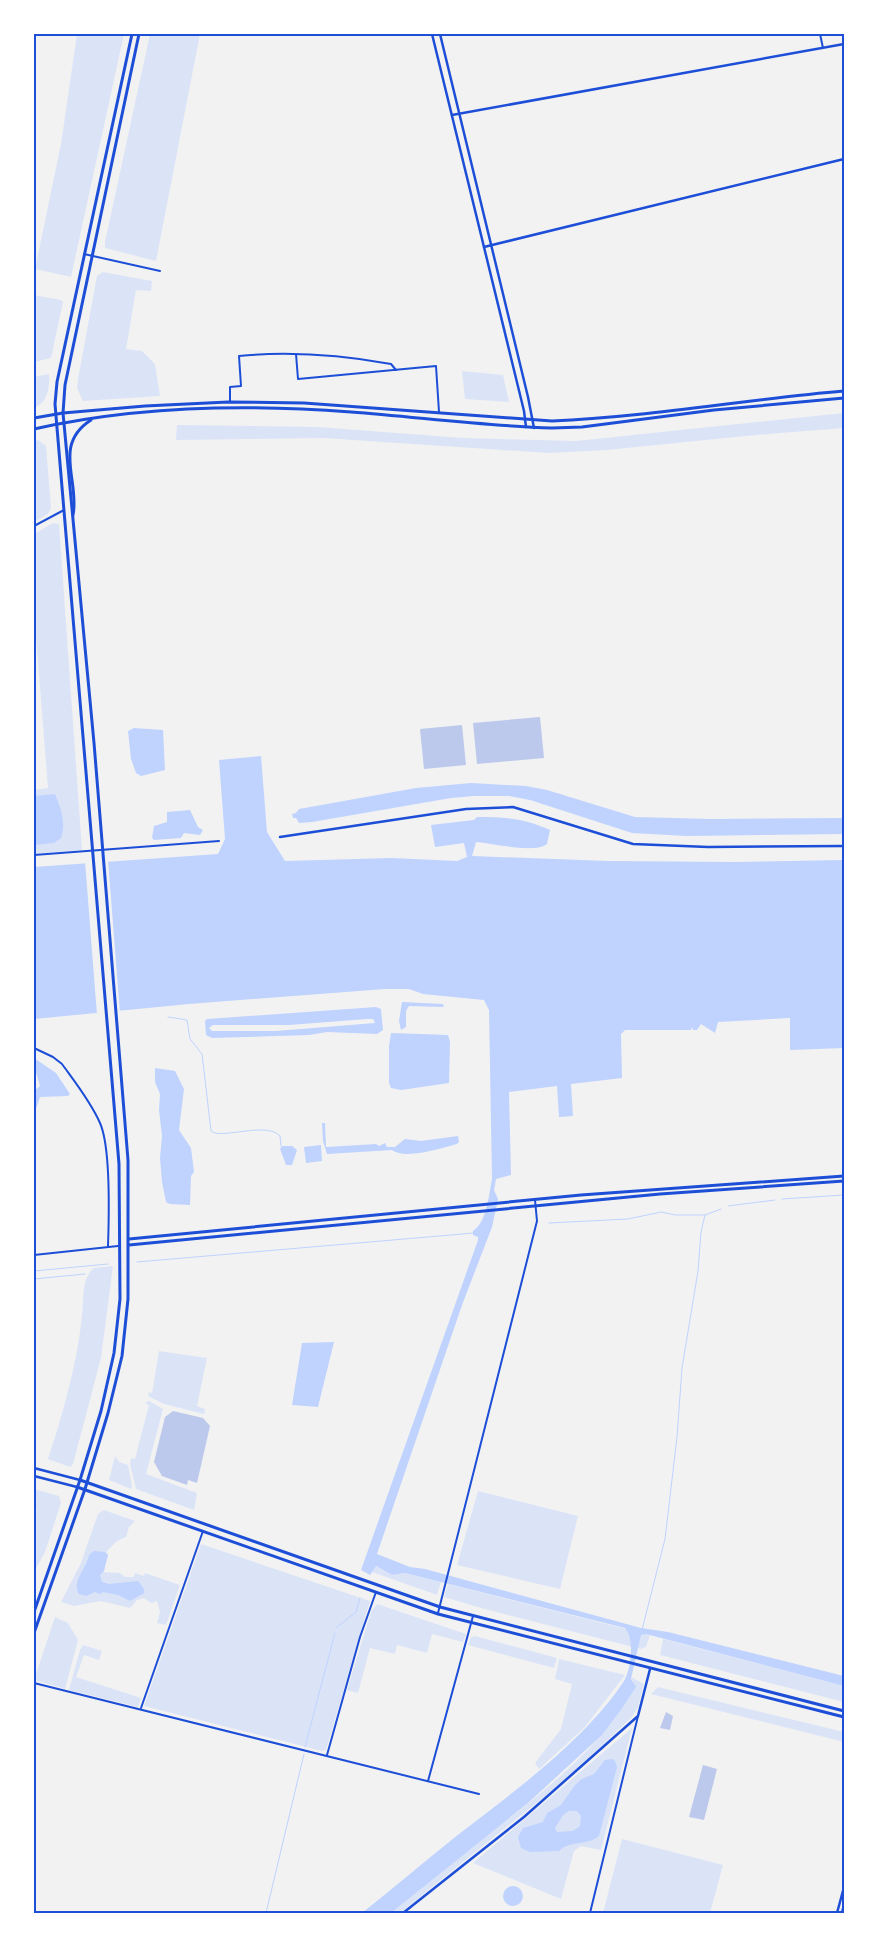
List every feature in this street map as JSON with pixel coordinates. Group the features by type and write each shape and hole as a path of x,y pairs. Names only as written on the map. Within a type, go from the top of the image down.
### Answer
{"main road":[{"path":"34,1612 78,1487 101,1411 114,1353 120,1299 119,1164 55,414 57,382 132,34"},
{"path":"34,1633 85,1490 108,1413 122,1356 128,1299 128,1160 94,742 63,413 65,385 138,34"},
{"path":"34,418 63,413 230,402 304,403 439,412 533,421 584,420 758,398 844,391"},
{"path":"34,428 63,422 176,411 303,410 534,428 582,427 714,410 844,398"},
{"path":"72,518 71,446 77,432 93,419"},
{"path":"129,1239 535,1200 844,1176"},
{"path":"129,1245 660,1194 844,1181"},
{"path":"80,1480 440,1607 844,1710"},
{"path":"78,1487 438,1614 844,1717"}],"street":[{"path":"432,34 526,427"},
{"path":"440,34 534,428"},
{"path":"820,34 823,48"},
{"path":"452,116 459,113 844,44"},
{"path":"484,247 844,159"},
{"path":"84,254 160,271"},
{"path":"230,402 230,387 241,386 239,356 296,354 362,358 391,364 396,370"},
{"path":"296,354 298,379 436,366 439,412"},
{"path":"34,526 64,510"},
{"path":"280,837 466,809 513,807 633,844 708,847 844,846"},
{"path":"34,855 219,841"},
{"path":"34,1048 53,1057 62,1064 101,1124 105,1146 109,1214 108,1246"},
{"path":"438,1614 537,1221 535,1200"},
{"path":"34,1255 120,1245"},
{"path":"34,1468 80,1480"},
{"path":"34,1476 78,1487"},
{"path":"141,1709 203,1531"},
{"path":"327,1756 360,1637 376,1592"},
{"path":"428,1781 473,1616"},
{"path":"590,1913 650,1669"},
{"path":"34,1683 479,1794"},
{"path":"403,1913 524,1817 638,1716"},
{"path":"837,1913 844,1887"},
{"path":"842,1913 844,1904"}],"shaded area":[{"path":"77,34 124,34 71,277 35,269 61,144"},
{"path":"150,34 200,34 156,261 105,248"},
{"path":"103,272 152,281 151,291 136,290 126,349 142,351 155,364 160,396 83,401 77,388 97,276"},
{"path":"34,295 63,302 51,358 34,362"},
{"path":"462,371 503,375 509,402 465,399"},
{"path":"49,374 49,384 45,399 38,406 34,407 34,377"},
{"path":"844,413 844,428 607,450 549,453 323,438 176,440 177,425 318,427 463,438 576,441"},
{"path":"38,440 46,446 51,508 48,514 34,522 34,441"},
{"path":"53,523 59,524 82,850 34,854 34,790 48,788 34,612 34,534"},
{"path":"113,1266 101,1358 73,1464 70,1467 48,1459 73,1370 80,1334 85,1284 90,1272 94,1268"},
{"path":"159,1351 207,1358 197,1406 205,1409 204,1414 164,1404 148,1396 149,1392 152,1393"},
{"path":"149,1401 163,1409 146,1474 197,1493 194,1510 136,1489 130,1464 131,1458 135,1459 149,1405 146,1402"},
{"path":"115,1456 119,1462 128,1465 131,1489 109,1480"},
{"path":"34,1489 59,1496 61,1503 45,1552 34,1572 34,1520 37,1511 34,1510"},
{"path":"478,1491 578,1516 560,1589 457,1565"},
{"path":"104,1510 135,1521 129,1527 126,1537 117,1541 106,1552 108,1555 103,1572 120,1573 125,1577 134,1577 135,1573 144,1576 145,1573 180,1585 166,1625 157,1623 160,1612 157,1601 151,1603 144,1598 137,1600 130,1608 101,1601 74,1606 61,1602 81,1563 98,1514"},
{"path":"201,1544 370,1601 326,1750 322,1751 144,1706"},
{"path":"375,1566 392,1575 405,1573 441,1582 437,1595 372,1572"},
{"path":"448,1584 650,1635 646,1647 641,1649 444,1597"},
{"path":"377,1604 466,1634 463,1642 432,1634 427,1653 397,1645 395,1654 370,1648 358,1693 347,1690 371,1612"},
{"path":"55,1617 68,1623 78,1640 65,1689 34,1680"},
{"path":"475,1636 557,1658 554,1668 468,1645 471,1637"},
{"path":"663,1639 844,1686 844,1702 660,1655"},
{"path":"83,1645 102,1651 99,1660 84,1655 76,1677 141,1698 138,1707 69,1690"},
{"path":"559,1659 625,1675 584,1728 539,1769 535,1763 561,1729 572,1684 555,1679"},
{"path":"631,1677 644,1684 638,1707 632,1717 570,1776 400,1913 391,1913 544,1790 586,1752 621,1710 635,1687"},
{"path":"658,1687 844,1732 844,1742 651,1694"},
{"path":"632,1728 601,1850 581,1846 574,1851 561,1899 473,1863"},
{"path":"622,1839 723,1865 710,1913 603,1913"}],"water":[{"path":"134,728 163,730 165,770 141,776 136,773 131,759 128,731"},
{"path":"261,756 267,832 285,861 392,858 457,861 467,857 464,843 435,847 431,825 474,820 477,817 514,819 550,830 547,844 541,847 523,848 476,842 472,856 608,861 736,862 844,860 844,1048 790,1050 790,1018 718,1022 715,1033 701,1024 697,1030 693,1030 692,1027 691,1030 625,1030 621,1034 622,1078 571,1084 573,1116 559,1117 557,1086 509,1092 511,1175 496,1179 494,1190 498,1199 492,1227 462,1305 377,1554 410,1567 425,1569 641,1628 668,1632 844,1676 844,1686 646,1634 641,1635 631,1679 636,1687 602,1735 528,1803 391,1913 362,1913 570,1744 608,1703 624,1681 630,1662 631,1646 625,1628 405,1573 392,1575 376,1566 370,1575 361,1570 478,1240 478,1237 473,1235 473,1231 478,1227 484,1215 488,1200 492,1179 489,1010 484,1000 423,994 409,989 385,989 189,1004 34,1019 34,867 218,854 225,839 219,760"},
{"path":"471,783 526,786 547,790 635,817 711,819 844,818 844,834 686,836 632,833 530,800 509,796 451,798 312,822 299,823 296,818 293,818 292,814 296,813 299,809 416,788"},
{"path":"55,794 63,821 61,838 54,843 34,845 34,796"},
{"path":"190,810 198,827 203,830 200,835 184,833 181,838 154,840 152,838 154,826 167,822 167,812"},
{"path":"402,1002 443,1004 444,1007 409,1006 406,1011 406,1027 401,1030 399,1021"},
{"path":"376,1007 381,1009 383,1030 377,1034 327,1032 309,1035 212,1038 206,1035 205,1021 207,1019","holes":["373,1019 375,1023 276,1031 212,1031 209,1028 213,1025 289,1025"]},
{"path":"391,1033 448,1035 450,1042 449,1083 401,1090 391,1088 389,1083 389,1046"},
{"path":"34,1058 56,1073 70,1094 68,1096 40,1097 34,1115 34,1091 40,1086 34,1070"},
{"path":"155,1068 175,1071 184,1089 179,1130 191,1148 194,1172 191,1176 190,1205 166,1202 160,1158 162,1136 159,1110 160,1094 155,1082"},
{"path":"322,1123 325,1123 326,1147 376,1144 379,1146 385,1143 387,1147 395,1147 405,1139 421,1141 458,1136 459,1142 414,1154 398,1153 392,1150 327,1154 323,1141"},
{"path":"321,1145 322,1161 306,1163 304,1147"},
{"path":"282,1146 292,1146 297,1150 292,1165 286,1165 280,1149"},
{"path":"334,1342 318,1407 292,1405 302,1343"},
{"path":"94,1551 105,1552 108,1555 104,1571 100,1575 102,1582 109,1584 138,1581 144,1589 144,1593 130,1601 118,1595 103,1592 100,1594 95,1592 86,1596 79,1594 77,1589 78,1579 89,1555"},
{"path":"612,1759 617,1767 599,1836 589,1841 568,1845 559,1851 530,1852 521,1848 518,1837 523,1828 543,1822 547,1813 561,1805 575,1785 582,1779 594,1774 605,1760","holes":["569,1811 577,1811 581,1816 580,1826 573,1831 557,1832 555,1828 563,1815"]},
{"path":"513,1886 520,1889 523,1896 520,1903 513,1906 506,1903 503,1896 506,1889"}],"pier":[{"path":"108,860 120,1013 97,1015 85,861"}],"building":[{"path":"540,717 544,758 477,764 473,723"},
{"path":"462,725 466,765 424,769 420,729"},
{"path":"173,1411 203,1418 210,1426 197,1483 188,1480 187,1485 162,1476 154,1462 165,1417"},
{"path":"666,1712 673,1716 670,1730 660,1728"},
{"path":"703,1765 717,1769 704,1820 689,1817"}],"waterway":[{"path":"168,1017 187,1020 190,1039 202,1054 211,1131 224,1133 265,1130 280,1136 281,1146"},
{"path":"782,1199 844,1195"},
{"path":"728,1206 775,1200"},
{"path":"549,1223 628,1219 661,1212 675,1215 705,1215 721,1209"},
{"path":"642,1630 665,1539 677,1437 682,1368 705,1215"},
{"path":"137,1262 474,1233"},
{"path":"34,1271 108,1264"},
{"path":"34,1279 85,1274"},
{"path":"336,1628 356,1612 360,1598"},
{"path":"305,1747 335,1633"},
{"path":"266,1913 304,1754"}]}
